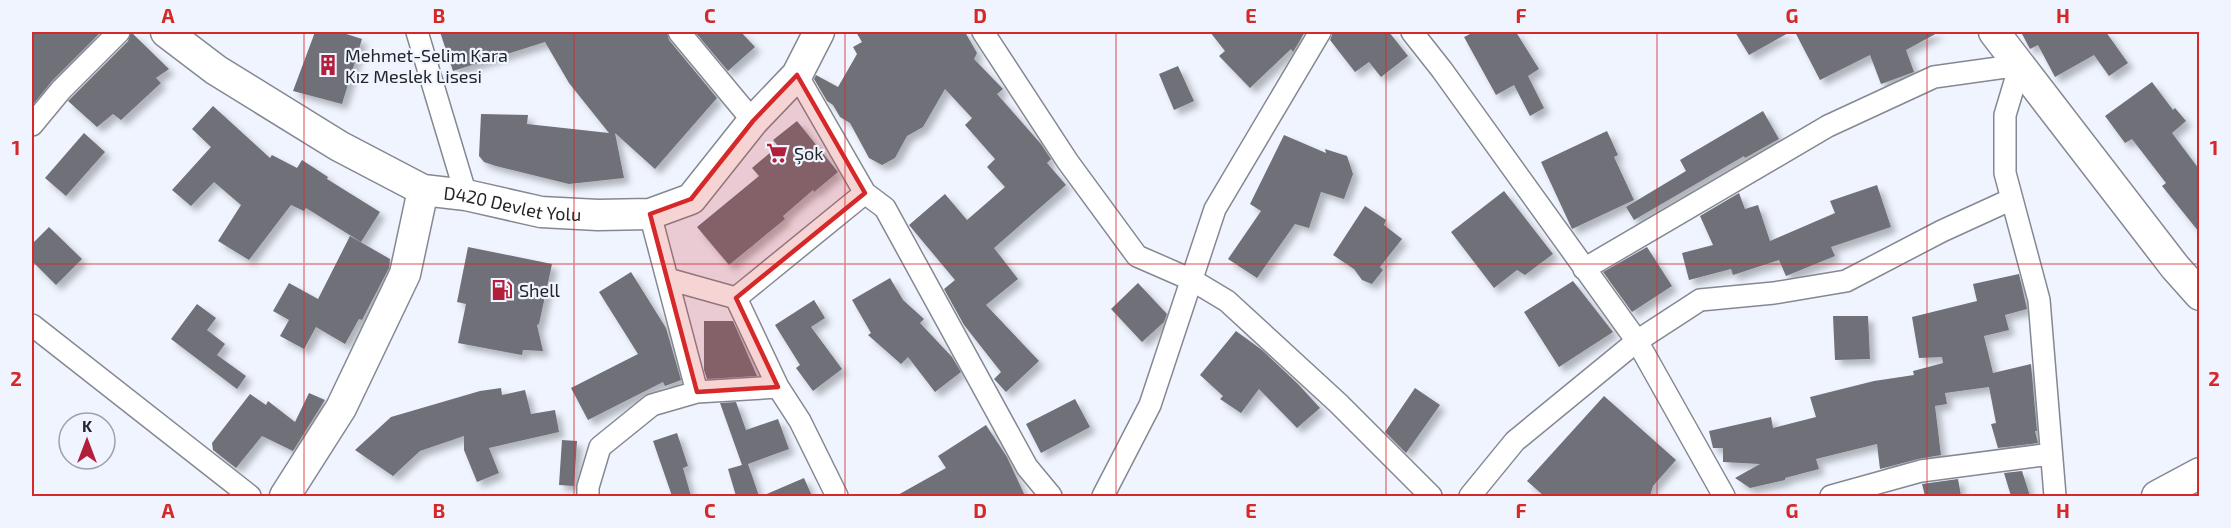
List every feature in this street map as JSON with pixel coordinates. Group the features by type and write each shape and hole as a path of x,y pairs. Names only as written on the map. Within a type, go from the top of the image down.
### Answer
{"street":[{"path":"32,124 61,90 119,32"},
{"path":"417,32 466,195"},
{"path":"679,32 753,121"},
{"name":"D420 Devlet Yolu","path":"179,35 216,70 339,146 423,190 466,195 541,212 598,215 650,214 691,199 753,121 797,75 819,32"},
{"path":"983,32 1068,162 1137,256 1192,280 1227,301 1338,403 1431,496"},
{"path":"1103,496 1150,405 1215,209 1320,32"},
{"path":"1412,32 1442,70 1637,340 1724,496"},
{"path":"1994,32 2199,295"},
{"path":"1584,269 1828,126 1934,77 2020,65"},
{"path":"2020,65 2005,116 2005,173 2039,300 2055,496"},
{"path":"797,75 865,193 885,208 1027,467 1051,496"},
{"path":"285,496 341,408 405,274 423,190"},
{"path":"736,298 865,193"},
{"path":"1470,496 1515,441 1637,340 1700,300 1774,293 1846,281 1942,231 2012,199"},
{"path":"650,214 697,392"},
{"path":"668,279 736,298 778,387 800,421 837,496"},
{"path":"32,325 250,496"},
{"path":"588,496 588,487 600,447 652,405 697,392 778,387"},
{"path":"1831,496 1921,471 2051,454"},
{"path":"2157,496 2199,473"}],"highlighted area":[{"path":"797,75 865,193 736,298 778,387 697,392 650,214 691,199 753,121"}],"building":[{"path":"32,32 101,32 52,81 32,106"},
{"path":"131,32 169,69 156,78 161,83 121,120 113,114 97,127 68,101 128,41"},
{"name":"Mehmet-Selim Kara Kız Meslek Lisesi","path":"315,32 340,32 362,39 342,104 293,91"},
{"path":"440,32 667,32 669,40 717,98 655,169 615,133 624,178 569,184 496,166 484,162 479,156 481,114 528,115 527,124 609,133 569,83 545,42 453,71"},
{"path":"695,32 741,32 755,47 728,71"},
{"path":"856,32 965,32 977,53 974,59 1003,89 997,94 1041,144 1051,159 1047,163 1066,185 994,248 1018,279 986,305 1039,361 1006,392 994,379 1001,372 964,325 944,289 955,280 909,225 945,194 967,220 1005,187 987,167 995,159 965,125 972,118 945,89 923,127 907,136 895,158 882,165 869,158 850,123 840,117 814,79 816,75 838,87 857,54 853,47 862,42"},
{"path":"1210,32 1305,32 1293,52 1291,49 1250,88 1219,56 1225,51"},
{"path":"1333,32 1389,32 1408,56 1381,77 1369,62 1355,72 1330,40"},
{"path":"1474,32 1516,32 1539,69 1528,76 1544,108 1530,116 1514,85 1496,95 1464,37"},
{"path":"1735,32 1790,32 1749,55"},
{"path":"1795,32 1939,32 1906,50 1914,72 1881,84 1870,55 1820,80"},
{"path":"2021,32 2106,32 2128,63 2109,76 2094,55 2055,77 2038,45 2030,49"},
{"path":"1178,66 1194,101 1174,110 1159,74"},
{"path":"2152,82 2173,110 2175,108 2186,121 2172,133 2199,169 2199,232 2162,186 2166,183 2132,139 2125,143 2105,116"},
{"path":"213,106 270,158 272,155 297,168 302,160 328,177 327,179 380,212 361,242 306,208 304,211 291,205 249,260 218,241 241,205 214,182 191,206 172,190 211,147 192,129"},
{"path":"1763,111 1779,139 1745,158 1744,156 1634,220 1626,207 1686,171 1680,160"},
{"path":"797,121 838,172 814,192 813,190 783,216 785,219 729,265 697,227 759,176 752,168 778,146 773,140"},
{"path":"1607,131 1618,155 1614,157 1634,200 1572,229 1541,162"},
{"path":"84,133 105,152 66,196 45,178"},
{"path":"1284,135 1326,153 1325,149 1347,156 1353,174 1344,199 1321,192 1309,228 1295,224 1257,278 1228,259 1261,211 1250,204"},
{"path":"1877,185 1891,227 1831,247 1835,256 1786,276 1779,260 1733,275 1731,269 1689,280 1682,253 1713,245 1700,216 1739,193 1745,209 1758,205 1770,241 1835,213 1830,201"},
{"path":"1504,191 1553,254 1525,275 1517,270 1494,288 1451,232"},
{"path":"1365,206 1386,220 1384,225 1402,239 1380,267 1383,270 1372,284 1362,280 1354,269 1333,255"},
{"path":"49,227 82,259 56,285 32,261 32,244"},
{"path":"350,236 390,259 389,268 362,320 359,319 345,344 316,327 304,349 280,336 289,320 273,311 289,283 318,299"},
{"path":"468,247 552,264 537,325 543,351 523,350 522,355 458,343 466,304 457,302"},
{"path":"1647,247 1672,286 1632,312 1603,272"},
{"path":"631,272 666,328 681,380 665,386 663,382 588,420 571,388 638,354 599,292"},
{"path":"2019,274 2027,309 2005,315 2009,330 1984,336 1993,373 2031,364 2037,431 2035,431 2038,443 1998,448 1991,424 1996,423 1989,387 1945,393 1947,404 1935,406 1941,455 1880,469 1877,444 1816,459 1819,469 1750,488 1735,478 1760,464 1723,462 1723,448 1713,448 1709,431 1771,417 1773,428 1816,417 1810,397 1874,381 1914,375 1913,371 1943,363 1942,357 1919,358 1912,317 1977,301 1973,284"},
{"path":"890,278 903,300 924,319 920,323 952,357 961,372 935,392 908,357 901,364 868,335 871,333 852,300"},
{"path":"1573,281 1613,332 1559,367 1524,312"},
{"path":"1138,283 1167,314 1164,322 1142,342 1111,309"},
{"path":"814,300 825,318 811,327 842,369 813,391 796,368 800,365 775,325"},
{"path":"197,304 216,318 207,330 225,344 217,355 246,376 237,389 171,339"},
{"path":"1833,316 1868,316 1870,359 1835,360"},
{"path":"704,321 733,321 757,376 707,379 704,370"},
{"path":"1236,331 1262,350 1320,408 1297,428 1259,389 1241,413 1220,399 1223,396 1200,375"},
{"path":"501,388 502,395 525,390 531,414 555,410 559,432 489,448 499,473 477,482 464,450 464,436 420,451 393,476 355,450 391,417 480,391"},
{"path":"1415,388 1440,405 1406,453 1385,432"},
{"path":"309,393 325,400 293,451 262,436 236,468 213,450 212,443 250,394 266,405 268,401 295,422"},
{"path":"1604,396 1676,460 1653,486 1650,496 1544,496 1527,481"},
{"path":"1075,399 1090,427 1041,453 1026,424"},
{"path":"736,402 746,430 778,419 789,449 748,464 759,496 736,496 728,469 742,465 720,403"},
{"path":"986,425 1007,457 1025,496 896,496 946,468 938,456"},
{"path":"677,433 688,466 683,468 691,496 672,496 653,441"},
{"path":"562,440 577,441 574,486 559,485"},
{"path":"2022,471 2030,496 2011,496 2004,473"},
{"path":"804,478 812,496 762,496"},
{"path":"1958,479 1961,496 1925,496 1922,484"}],"place":[{"name":"Mehmet-Selim Kara Kız Meslek Lisesi","path":"328,65"},
{"name":"Şok","path":"777,153"},
{"name":"Shell","path":"502,290"}]}
